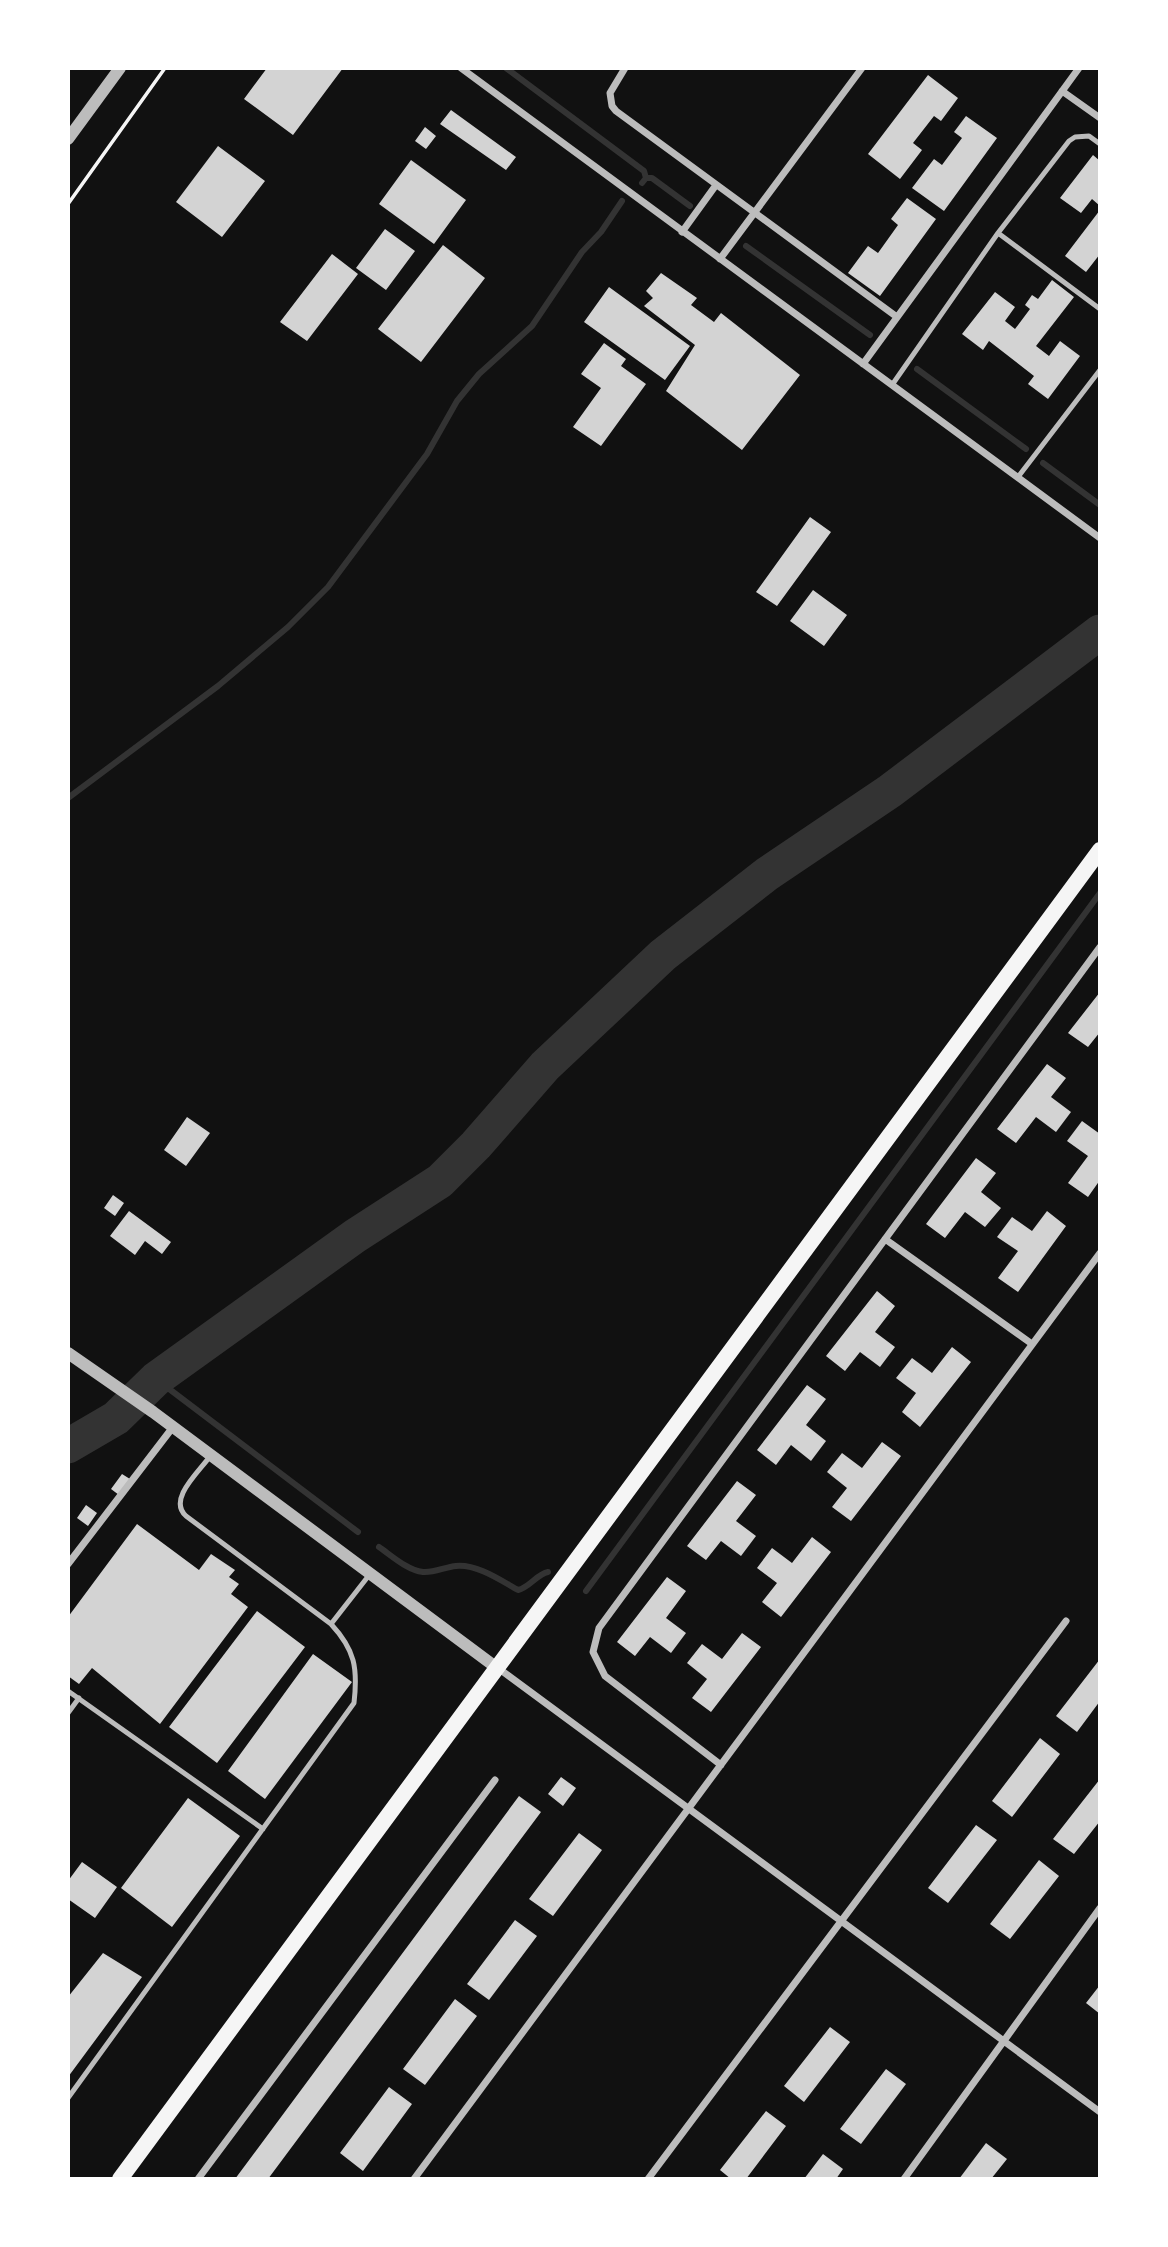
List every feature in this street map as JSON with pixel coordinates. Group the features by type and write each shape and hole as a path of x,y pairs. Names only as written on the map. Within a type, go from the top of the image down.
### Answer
{"main road":[{"path":"120,2179 1100,850"}],"street":[{"path":"68,139 120,68"},
{"path":"461,68 1100,538"},
{"path":"625,68 610,93 612,106 616,111 897,317"},
{"path":"720,259 862,68"},
{"path":"863,364 1079,68"},
{"path":"1062,91 1100,118"},
{"path":"682,232 716,185"},
{"path":"721,1765 605,1676 593,1651 599,1628 1100,947"},
{"path":"885,1239 1032,1344"},
{"path":"414,2179 1100,1253"},
{"path":"68,1353 153,1412 1100,2112"},
{"path":"68,1564 173,1427"},
{"path":"648,2179 1066,1621"},
{"path":"198,2179 495,1780"},
{"path":"904,2179 1100,1908"}],"lane":[{"path":"892,385 998,233 1069,141 1074,137 1089,136 1100,144"},
{"path":"998,233 1100,309"},
{"path":"1018,477 1100,370"},
{"path":"68,2098 354,1703 357,1679 353,1656 345,1638 331,1624 179,1509 179,1499 211,1455"},
{"path":"331,1624 370,1574"},
{"path":"68,1691 263,1829"},
{"path":"68,1713 79,1699"}],"path":[{"path":"68,204 165,68"}],"building":[{"path":"267,68 343,68 293,135 244,99"},
{"path":"928,75 958,98 941,121 934,116 913,143 922,150 900,179 868,154"},
{"path":"451,110 516,157 506,170 440,124"},
{"path":"966,116 997,138 944,211 912,188 934,159 942,165 962,138 954,132"},
{"path":"425,127 436,136 426,149 415,141"},
{"path":"218,146 265,181 222,237 176,202"},
{"path":"1093,155 1100,161 1100,206 1092,199 1081,213 1060,198"},
{"path":"411,160 466,200 434,244 379,204"},
{"path":"907,198 936,219 880,296 848,273 868,246 878,253 898,225 891,219"},
{"path":"1100,210 1100,254 1086,272 1065,256"},
{"path":"385,229 415,251 386,290 356,268"},
{"path":"443,245 485,278 421,362 378,329"},
{"path":"332,254 358,274 307,341 280,322"},
{"path":"661,273 697,298 691,305 714,322 721,313 800,375 742,450 666,391 695,345 644,306 653,298 646,291"},
{"path":"1052,280 1074,297 1036,346 1049,356 1060,341 1080,356 1048,399 1028,384 1034,376 989,341 983,350 962,334 995,292 1015,307 1005,321 1015,329 1030,309 1025,305 1032,295 1038,299"},
{"path":"609,287 690,346 665,380 584,322"},
{"path":"604,343 626,359 621,366 646,384 601,446 573,427 601,388 581,374"},
{"path":"810,517 831,532 777,606 756,592"},
{"path":"813,590 847,615 824,646 790,621"},
{"path":"1100,992 1100,1032 1088,1047 1068,1033"},
{"path":"1047,1064 1066,1078 1051,1097 1071,1112 1056,1132 1036,1117 1016,1143 997,1129"},
{"path":"187,1117 210,1133 186,1166 164,1150"},
{"path":"1082,1121 1100,1134 1100,1180 1088,1197 1068,1183 1088,1156 1067,1141"},
{"path":"976,1158 996,1173 981,1192 1001,1208 985,1227 965,1212 945,1238 926,1224"},
{"path":"113,1195 124,1203 115,1216 104,1208"},
{"path":"129,1211 171,1242 162,1254 145,1241 135,1255 110,1236"},
{"path":"1047,1211 1066,1226 1018,1292 998,1278 1018,1251 997,1237 1012,1217 1032,1231"},
{"path":"877,1291 895,1306 875,1332 895,1347 880,1367 860,1352 845,1371 826,1356"},
{"path":"952,1347 971,1362 920,1427 902,1412 916,1393 896,1378 912,1358 932,1373"},
{"path":"807,1385 826,1399 806,1425 826,1441 811,1461 791,1445 776,1465 757,1450"},
{"path":"882,1442 901,1456 851,1521 832,1507 847,1488 827,1472 842,1453 862,1468"},
{"path":"122,1474 130,1479 119,1495 111,1489"},
{"path":"737,1481 756,1495 736,1521 756,1536 741,1556 721,1541 706,1560 687,1546"},
{"path":"86,1505 97,1513 88,1526 77,1518"},
{"path":"137,1524 199,1570 211,1554 235,1570 229,1577 239,1584 231,1594 248,1607 160,1724 92,1668 79,1684 68,1676 68,1617"},
{"path":"812,1537 831,1552 781,1617 762,1602 777,1583 757,1568 772,1548 792,1563"},
{"path":"667,1577 686,1591 666,1618 686,1633 671,1653 650,1637 635,1656 617,1642"},
{"path":"257,1611 305,1647 217,1763 169,1727"},
{"path":"742,1633 761,1647 711,1712 692,1698 707,1679 687,1663 702,1644 722,1659"},
{"path":"313,1654 352,1682 265,1799 228,1771"},
{"path":"1100,1659 1100,1701 1077,1732 1056,1716"},
{"path":"1040,1738 1060,1754 1012,1817 992,1801"},
{"path":"561,1777 576,1788 563,1806 548,1794"},
{"path":"1100,1779 1100,1821 1074,1854 1053,1839"},
{"path":"519,1796 541,1812 268,2179 235,2179"},
{"path":"188,1798 240,1836 172,1927 121,1888"},
{"path":"976,1825 997,1840 948,1903 928,1888"},
{"path":"579,1833 602,1850 553,1916 529,1899"},
{"path":"1039,1860 1059,1876 1010,1939 990,1924"},
{"path":"82,1862 117,1887 95,1918 68,1899 68,1881"},
{"path":"515,1920 537,1936 489,2000 467,1984"},
{"path":"103,1953 142,1977 68,2077 68,1997"},
{"path":"1100,1985 1100,2014 1086,2003"},
{"path":"455,1999 477,2016 425,2085 403,2069"},
{"path":"830,2027 850,2042 804,2102 784,2086"},
{"path":"886,2069 906,2084 861,2144 840,2129"},
{"path":"389,2087 412,2104 363,2171 340,2153"},
{"path":"766,2111 786,2126 746,2179 731,2179 720,2170"},
{"path":"986,2143 1007,2159 991,2179 959,2179"},
{"path":"823,2154 843,2169 836,2179 804,2179"}],"waterway":[{"path":"506,68 644,171 646,178 642,183"},
{"path":"646,178 652,178 690,206"},
{"path":"68,798 218,686 288,627 328,587 427,454 457,401 479,374 532,326 582,252 601,232 622,201"},
{"path":"746,246 870,335"},
{"path":"917,369 1026,449"},
{"path":"1043,463 1100,505"},
{"path":"68,1446 116,1418 156,1379 355,1236 440,1181 476,1145 545,1066 663,955 767,874 890,791 1100,632"},
{"path":"1091,638 1100,650"},
{"path":"586,1591 1100,893"},
{"path":"156,1379 358,1532"},
{"path":"379,1547 417,1571 431,1572 464,1566 488,1574 518,1590 548,1572"}]}
